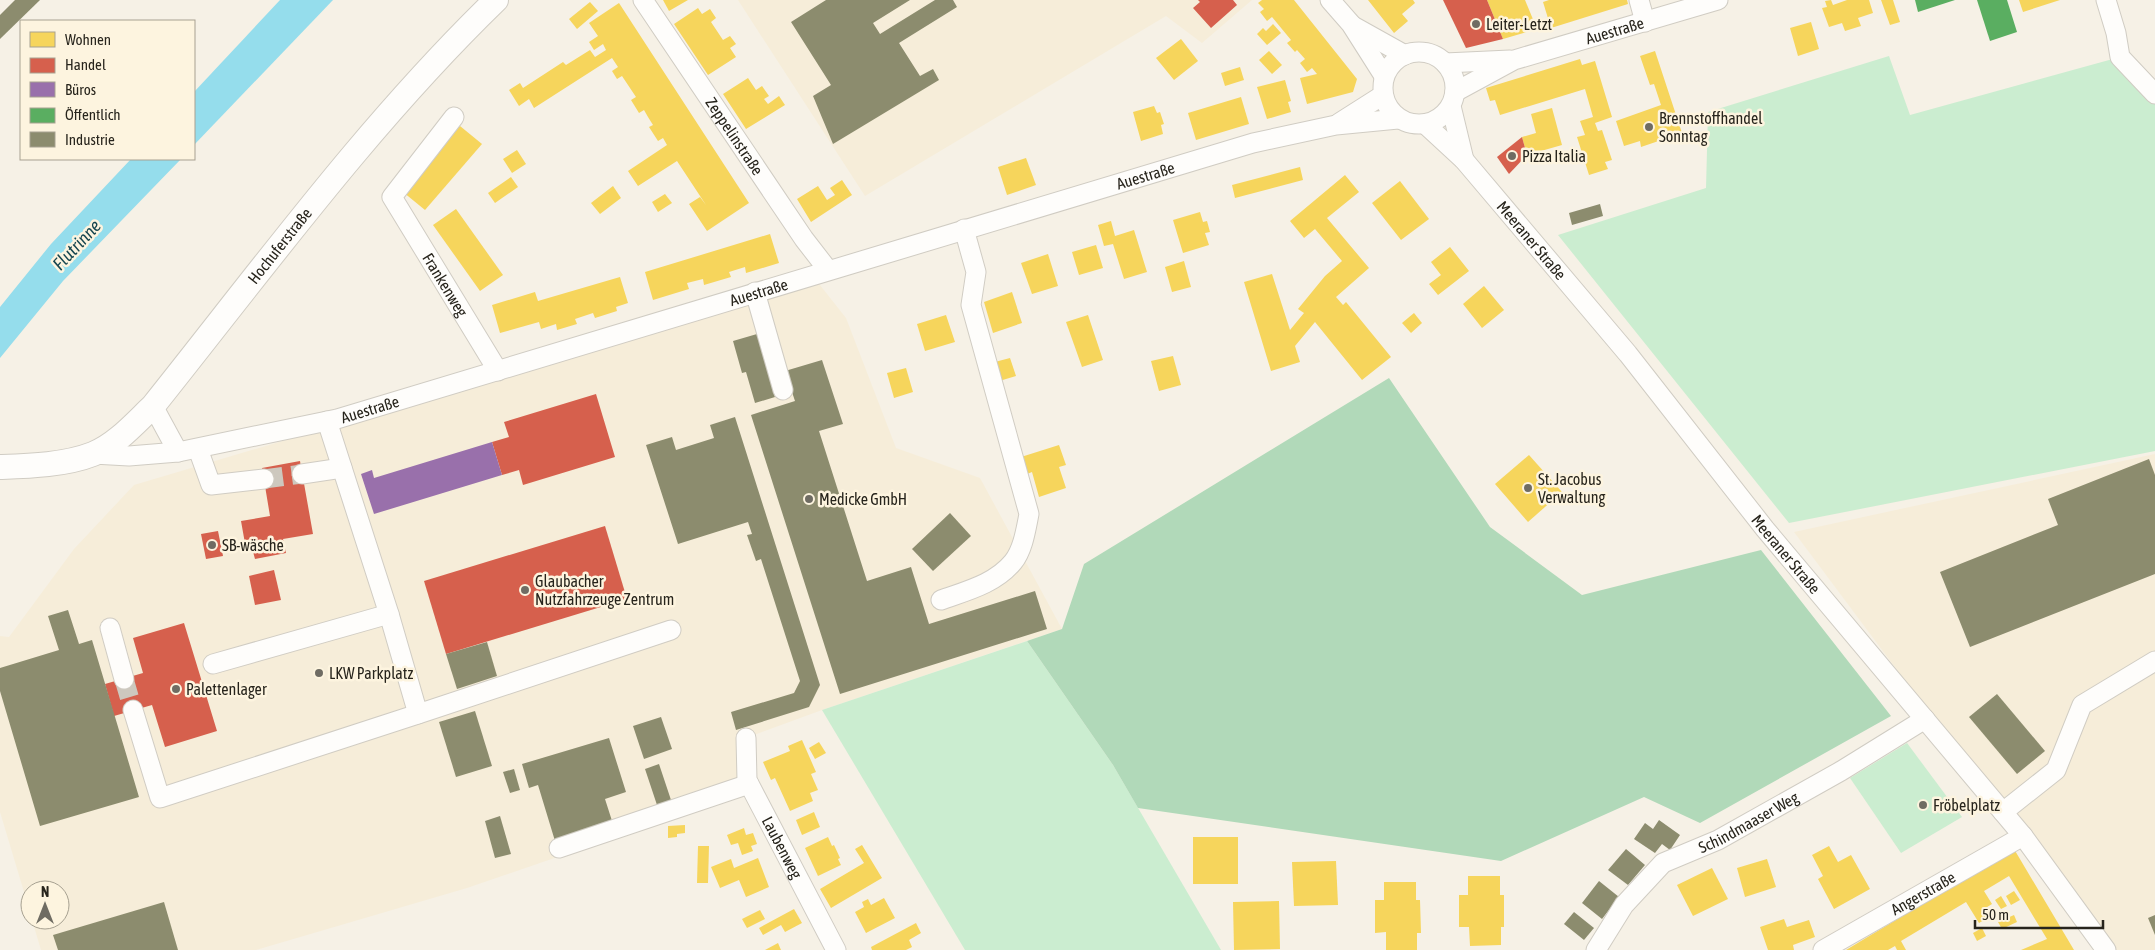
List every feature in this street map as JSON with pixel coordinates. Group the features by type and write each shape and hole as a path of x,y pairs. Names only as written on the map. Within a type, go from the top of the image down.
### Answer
{"main road":[{"name":"Hochuferstraße","path":"0,468 37,465 93,454 121,436 153,406 381,120 452,42 496,0"}],"street":[{"name":"Zeppelinstraße","path":"643,0 804,239 828,270"},
{"path":"1330,0 1351,24 1384,86 1390,112 1398,119 1412,124 1425,124 1444,114 1453,99 1451,71 1445,63 1428,53 1412,52 1405,55 1389,67 1384,86"},
{"path":"1639,0 1646,22"},
{"name":"Auestraße","path":"1445,63 1514,60 1718,0"},
{"path":"2106,0 2116,33 2120,57 2155,94"},
{"path":"1351,24 1405,55"},
{"name":"Auestraße","path":"1453,99 1514,60"},
{"name":"Auestraße","path":"1336,125 1384,86"},
{"name":"Meeraner Straße","path":"1453,99 1464,160"},
{"name":"Frankenweg","path":"454,117 392,197 498,371"},
{"name":"Auestraße","path":"93,454 129,456 178,452 327,421 1253,143 1336,125 1398,119"},
{"name":"Meeraner Straße","path":"1425,124 1464,160 1628,354 1766,530 2023,836 2106,950"},
{"path":"942,600 990,582 1014,562 1024,536 1029,514 971,305 976,272 964,229"},
{"path":"755,292 783,390"},
{"path":"153,406 178,452"},
{"path":"327,421 418,714"},
{"path":"198,449 211,485 264,479"},
{"path":"302,474 342,468"},
{"path":"213,664 388,614"},
{"path":"110,628 124,679"},
{"path":"133,710 160,798 671,630"},
{"path":"2003,812 2056,770 2082,705 2155,661"},
{"name":"Schindmaaser Weg","path":"1596,950 1624,905 1663,863 1726,835 1841,771 1925,719"},
{"name":"Laubenweg","path":"746,738 749,784 836,950"},
{"path":"559,848 749,784"},
{"name":"Angerstraße","path":"1823,950 2023,836"}],"shaded area":[{"path":"738,0 1252,0 1202,43 1166,16 865,196"},
{"path":"812,275 846,318 896,448 980,478 1062,629 822,710 746,738 752,790 467,888 256,950 41,950 35,930 70,930 70,880 20,880 0,812 0,636 9,637 74,549 134,485 343,423"},
{"path":"2155,454 2155,950 2106,950 1794,532"}],"green space":[{"path":"1889,56 1910,115 2120,57 2155,94 2155,451 1789,523 1558,235 1706,188 1708,112"},
{"path":"1389,378 1490,527 1582,595 1761,550 1891,716 1700,823 1644,797 1501,861 1138,808 1113,765 1027,641 1062,629 1084,564"},
{"path":"1027,641 1113,765 1221,950 965,950 822,710"},
{"path":"1907,743 1962,817 1901,853 1850,778"}],"water":[{"path":"280,0 333,0 195,144 195,91"},
{"name":"Flutrinne","path":"130,160 180,160 63,281 0,358 0,307 51,244"}],"building: Wohnen":[{"path":"663,0 688,0 669,11"},
{"path":"1262,0 1294,0 1357,79 1353,92 1307,104 1300,78 1317,74 1312,68 1307,72 1300,63 1305,59 1287,43 1291,40 1272,17 1267,21 1260,12 1264,9 1258,3"},
{"path":"1368,0 1413,0 1415,3 1402,14 1408,21 1394,33"},
{"path":"1487,0 1525,0 1537,29 1503,39"},
{"path":"1549,0 1627,0 1628,4 1551,28 1543,2"},
{"path":"1831,0 1833,5 1847,0 1869,0 1873,13 1858,18 1861,26 1845,31 1842,23 1829,27 1822,8 1827,7 1825,1"},
{"path":"1881,0 1893,0 1900,22 1890,25"},
{"path":"2019,0 2060,0 2023,12"},
{"path":"590,2 598,11 577,29 569,19"},
{"path":"619,3 749,203 707,231 689,204 700,197 706,205 677,161 638,186 628,171 667,145 663,138 658,141 649,127 653,125 644,110 639,113 631,100 636,97 622,76 617,79 612,71 618,67 612,58 534,108 529,99 519,106 509,90 520,83 523,88 563,62 566,65 590,50 595,57 606,50 603,44 594,50 589,42 598,36 589,23"},
{"path":"698,8 702,14 710,9 716,18 711,22 723,40 730,36 736,44 730,48 736,57 708,75 674,24"},
{"path":"1811,22 1819,49 1798,56 1790,28"},
{"path":"1273,24 1281,33 1267,45 1257,34 1263,28 1266,31"},
{"path":"1181,39 1198,61 1174,80 1156,58"},
{"path":"1269,51 1282,65 1272,74 1259,60"},
{"name":"Brennstoffhandel Sonntag","path":"1655,51 1682,133 1641,147 1640,141 1624,146 1616,121 1661,105 1654,84 1650,85 1640,56"},
{"path":"1580,59 1582,65 1595,61 1612,117 1595,123 1598,131 1602,130 1612,160 1605,162 1608,169 1589,175 1577,137 1585,135 1580,121 1593,117 1585,89 1500,115 1495,100 1490,101 1486,88"},
{"path":"1240,67 1244,80 1225,86 1221,73"},
{"path":"748,78 756,90 762,86 769,96 764,99 768,104 779,96 785,105 746,129 723,94"},
{"path":"1285,80 1291,101 1288,102 1291,112 1267,119 1257,87"},
{"path":"1241,97 1249,124 1196,140 1188,113"},
{"path":"1154,106 1157,113 1160,112 1164,124 1161,125 1163,134 1141,141 1133,112"},
{"path":"1552,108 1562,145 1527,155 1522,137 1536,133 1531,114"},
{"path":"460,126 482,144 425,210 403,192"},
{"path":"517,150 526,164 512,173 503,159"},
{"path":"1026,158 1036,185 1007,195 998,167"},
{"path":"1300,167 1303,180 1235,198 1232,185"},
{"path":"1345,175 1359,192 1327,218 1369,268 1336,297 1343,305 1346,302 1391,357 1362,380 1315,322 1295,346 1300,362 1271,371 1244,282 1272,274 1290,330 1304,313 1298,309 1325,276 1342,261 1315,229 1304,238 1290,221"},
{"path":"511,177 518,187 495,203 488,193"},
{"path":"842,180 852,195 811,222 797,199 818,186 827,200 835,195 830,188"},
{"path":"1400,181 1429,219 1401,240 1372,203"},
{"path":"613,186 621,198 600,214 591,203"},
{"path":"665,194 672,203 658,212 652,202"},
{"path":"456,209 503,275 480,291 433,225"},
{"path":"1200,212 1203,222 1207,221 1210,232 1205,233 1209,245 1183,253 1173,220"},
{"path":"1111,221 1115,236 1134,230 1147,272 1124,279 1113,244 1104,246 1098,225"},
{"path":"770,234 779,263 746,273 745,267 729,272 731,277 704,285 703,279 687,283 689,289 653,300 645,272"},
{"path":"1096,245 1103,268 1079,275 1072,252"},
{"path":"1450,247 1469,271 1438,295 1429,284 1441,275 1431,262"},
{"path":"1048,254 1058,286 1032,294 1021,263"},
{"path":"1184,261 1191,287 1172,292 1165,267"},
{"path":"620,277 628,303 616,307 617,311 595,318 593,313 575,319 577,324 557,330 556,324 541,329 539,322 500,333 492,305 535,292 538,301"},
{"path":"1484,286 1504,310 1482,328 1463,304"},
{"path":"1012,292 1022,323 993,333 984,302"},
{"path":"1414,313 1422,323 1411,333 1402,323"},
{"path":"946,315 955,342 925,351 917,324"},
{"path":"1088,315 1103,360 1082,367 1066,322"},
{"path":"1173,356 1181,385 1159,391 1151,361"},
{"path":"1010,358 1016,376 996,382 991,363"},
{"path":"906,368 913,392 894,398 887,373"},
{"path":"1059,445 1066,465 1059,467 1066,488 1039,497 1032,472 1027,474 1021,457"},
{"name":"St. Jacobus Verwaltung","path":"1529,455 1562,492 1528,522 1495,484"},
{"path":"802,740 816,772 811,774 818,790 810,793 813,801 790,811 775,778 771,780 763,762 790,751 788,746"},
{"path":"819,742 826,753 815,759 809,748"},
{"path":"814,812 820,827 802,835 796,820"},
{"path":"685,825 685,833 677,834 677,837 668,838 668,826"},
{"path":"744,828 746,835 753,833 757,844 751,846 753,851 742,855 738,843 731,845 727,835"},
{"path":"828,837 832,846 834,845 841,865 818,876 805,848"},
{"path":"1193,837 1238,837 1238,884 1193,884"},
{"path":"862,845 882,878 831,908 820,889 864,863 855,849"},
{"path":"698,846 709,846 708,883 697,883"},
{"path":"1829,846 1838,862 1851,855 1870,889 1834,909 1818,879 1823,876 1812,855"},
{"path":"2014,849 2074,950 2021,950 2047,939 2009,876 1984,891 1992,904 1984,909 1989,917 1979,923 1966,902 1901,941 1906,950 1897,950 1895,946 1888,950 1846,950"},
{"path":"758,858 769,887 746,897 739,880 720,888 711,867 731,859 734,868"},
{"path":"1767,859 1776,887 1745,897 1737,868"},
{"path":"1336,861 1338,905 1294,906 1292,862"},
{"path":"1712,868 1728,899 1693,916 1677,885"},
{"path":"1468,876 1500,876 1500,895 1504,895 1504,927 1501,927 1501,945 1470,946 1469,927 1459,927 1459,895 1468,895"},
{"path":"1384,882 1416,882 1416,900 1420,900 1421,933 1417,933 1417,950 1386,950 1386,932 1375,933 1375,900 1384,900"},
{"path":"2014,891 2020,900 2011,905 2006,896"},
{"path":"2001,896 2007,906 2001,909 1995,900"},
{"path":"884,898 895,918 866,933 855,912 864,907 862,902 868,899 871,905"},
{"path":"1279,901 1280,949 1234,950 1233,902"},
{"path":"794,909 802,923 785,932 781,925 763,935 759,928"},
{"path":"760,910 765,919 747,928 742,919"},
{"path":"2014,915 2017,922 2002,929 1998,922"},
{"path":"1784,919 1787,927 1809,920 1815,937 1793,945 1794,950 1768,950 1760,927"},
{"path":"916,923 921,933 909,940 912,947 906,950 872,950 871,947"},
{"path":"1982,928 1986,936 1977,941 1973,933"},
{"path":"778,943 781,950 765,950"}],"building: Handel":[{"path":"1198,0 1233,0 1237,5 1211,28 1193,8 1200,2"},
{"name":"Leiter-Letzt","path":"1443,0 1487,0 1503,39 1466,48"},
{"name":"Pizza Italia","path":"1522,137 1527,155 1509,174 1497,157"},
{"path":"596,394 615,457 523,485 519,470 502,475 492,442 509,437 504,422"},
{"path":"300,461 313,534 283,539 286,553 255,559 252,548 246,549 241,521 270,516 262,468"},
{"name":"Glaubacher Nutzfahrzeuge Zentrum","path":"605,526 627,599 446,654 424,581"},
{"name":"SB-wäsche","path":"218,531 223,556 206,559 201,534"},
{"path":"274,570 281,600 255,605 249,576"},
{"name":"Palettenlager","path":"184,623 217,731 165,747 152,705 114,716 105,684 143,673 133,638"}],"building: Büros":[{"path":"492,442 502,475 374,514 361,474 372,470 374,478"}],"building: Öffentlich":[{"path":"1915,0 1955,0 1918,12"},
{"path":"1977,0 2007,0 2017,32 1990,41"}],"building: Industrie":[{"path":"15,0 40,0 0,39 0,15"},
{"path":"826,0 910,0 873,23 880,34 935,0 953,0 957,7 899,43 920,76 933,69 939,80 833,144 813,96 831,85 791,22"},
{"path":"1600,204 1603,216 1572,225 1569,213"},
{"path":"757,334 775,397 755,403 746,372 742,373 733,341"},
{"name":"Medicke GmbH","path":"822,360 843,424 819,431 867,581 911,567 929,624 1035,591 1047,629 840,694 751,415 795,401 785,371"},
{"path":"735,417 820,685 809,707 736,730 731,712 794,693 800,681 761,559 756,561 747,535 752,534 748,522 678,544 646,445 672,437 676,450 714,438 710,425"},
{"path":"2149,459 2155,475 2155,574 1970,647 1940,572 2058,525 2048,499"},
{"path":"950,513 971,536 933,571 912,549"},
{"path":"68,610 79,644 92,640 139,797 40,826 0,691 0,668 59,650 48,616"},
{"path":"487,642 497,676 457,689 446,654"},
{"path":"1997,694 2045,751 2017,774 1969,717"},
{"path":"475,711 492,766 456,777 439,722"},
{"path":"661,717 672,749 644,759 633,726"},
{"path":"609,738 626,792 605,799 613,824 555,841 538,785 529,788 522,764"},
{"path":"659,764 672,803 658,808 645,769"},
{"path":"514,769 520,790 510,793 503,772"},
{"path":"500,816 511,854 495,858 485,821"},
{"path":"1659,820 1680,835 1670,850 1662,844 1655,853 1634,839 1645,823 1653,829"},
{"path":"1626,849 1645,865 1628,885 1608,870"},
{"path":"1599,881 1619,897 1602,919 1582,903"},
{"path":"164,902 178,950 58,950 53,935"},
{"path":"1574,912 1594,928 1584,940 1564,924"},
{"path":"2155,915 2155,935 2148,918"}],"tunnel":[{"path":"264,479 302,474"},
{"path":"124,679 133,710"}],"place":[{"name":"Leiter-Letzt","path":"1476,24"},
{"name":"Brennstoffhandel Sonntag","path":"1649,127"},
{"name":"Pizza Italia","path":"1512,156"},
{"name":"St. Jacobus Verwaltung","path":"1528,488"},
{"name":"Medicke GmbH","path":"809,499"},
{"name":"SB-wäsche","path":"212,545"},
{"name":"Glaubacher Nutzfahrzeuge Zentrum","path":"525,590"},
{"name":"LKW Parkplatz","path":"319,673"},
{"name":"Palettenlager","path":"176,689"},
{"name":"Fröbelplatz","path":"1923,805"}]}
